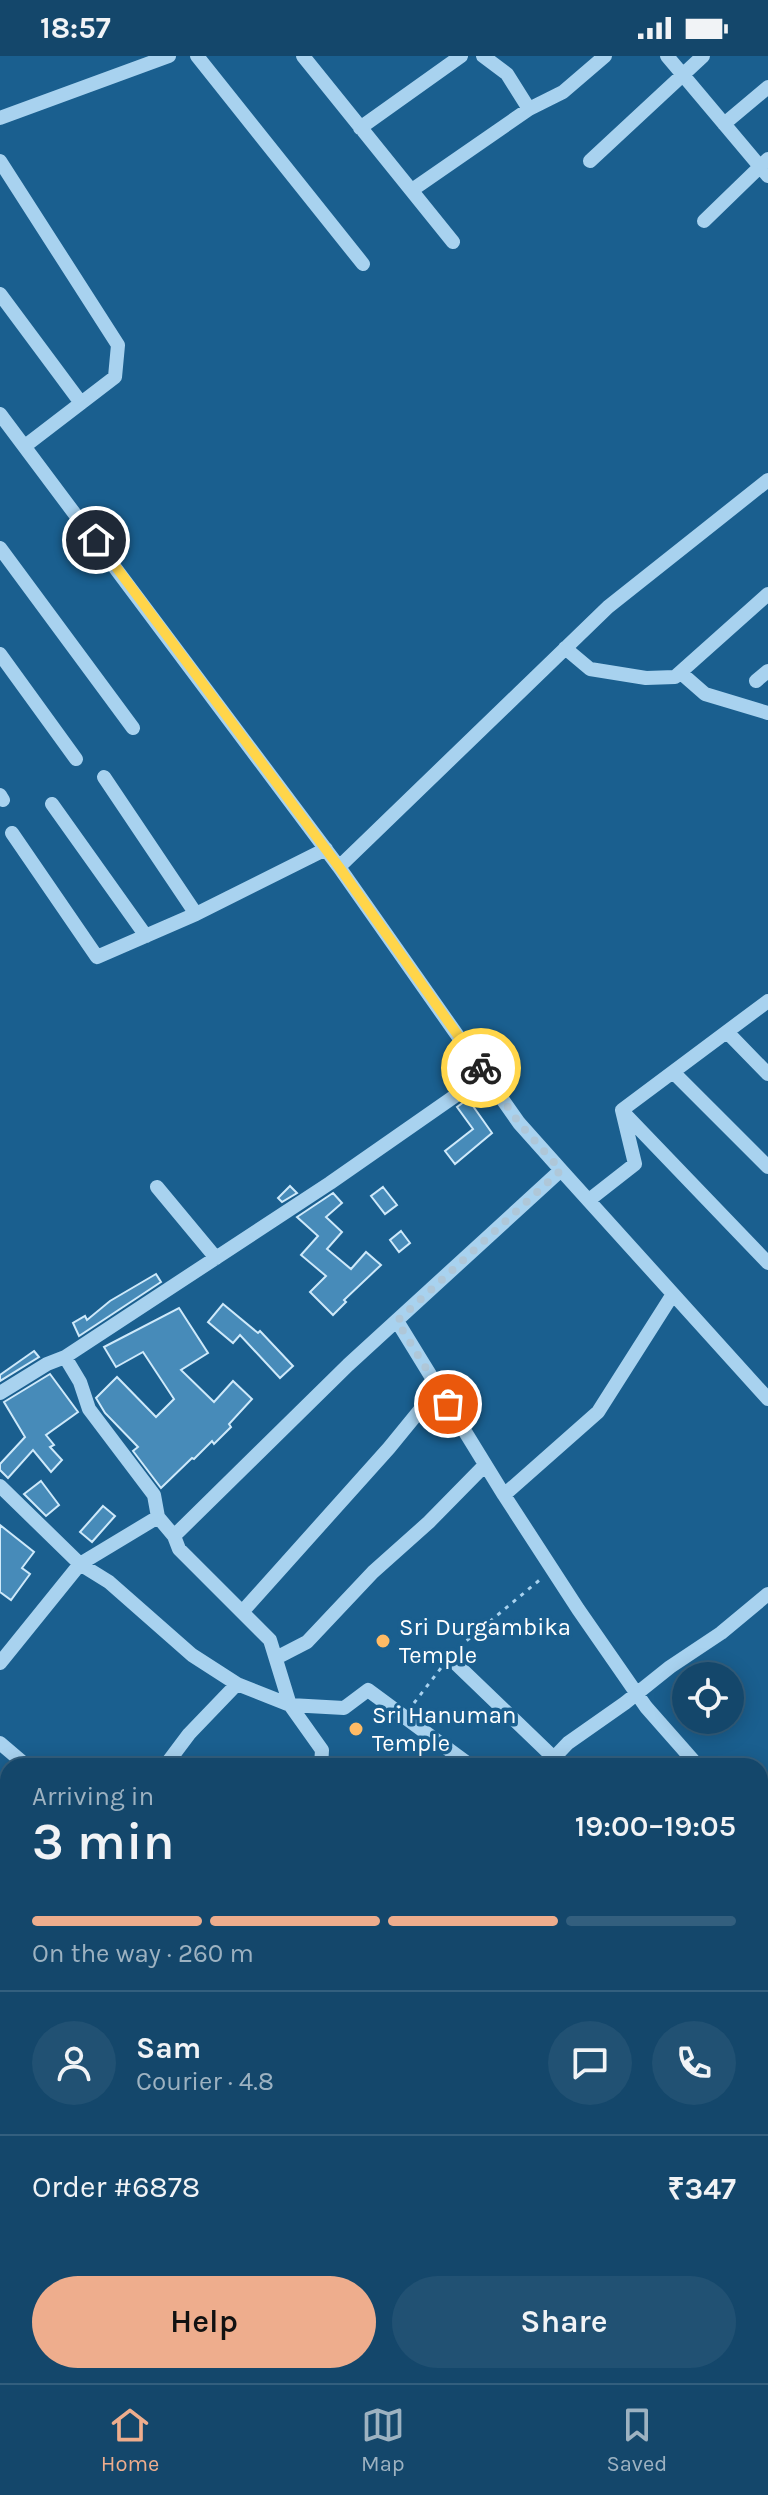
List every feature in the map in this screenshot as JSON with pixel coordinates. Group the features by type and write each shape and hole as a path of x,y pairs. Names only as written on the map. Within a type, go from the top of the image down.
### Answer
{"street":[{"path":"0,118 169,56"},
{"path":"197,56 363,264"},
{"path":"303,56 453,242"},
{"path":"360,128 461,56"},
{"path":"483,56 507,74 529,109"},
{"path":"412,190 529,109 563,92 605,56"},
{"path":"667,56 765,167 704,221"},
{"path":"590,161 703,56"},
{"path":"724,124 768,87"},
{"path":"0,161 118,345 115,377 25,446"},
{"path":"0,294 81,403"},
{"path":"0,414 326,849 519,1123 768,1399"},
{"path":"339,867 608,607 768,480"},
{"path":"0,548 133,728"},
{"path":"565,648 590,669 646,678 675,677 768,594"},
{"path":"0,654 76,759"},
{"path":"681,673 705,694 768,713"},
{"path":"104,777 196,914"},
{"path":"52,804 146,936"},
{"path":"12,833 97,957 196,914 326,849"},
{"path":"622,1110 768,1001"},
{"path":"727,1032 768,1074"},
{"path":"673,1072 768,1167"},
{"path":"0,1393 47,1364 65,1357 216,1258 485,1075"},
{"path":"589,1200 635,1164 622,1110"},
{"path":"622,1110 768,1263"},
{"path":"174,1536 348,1365 561,1170"},
{"path":"157,1187 216,1258"},
{"path":"504,1495 598,1412 673,1294"},
{"path":"397,1321 553,1571 637,1694 691,1758"},
{"path":"65,1357 80,1382 89,1409 154,1495 158,1517 174,1536 179,1549 270,1640 290,1705 322,1750 322,1758"},
{"path":"243,1611 389,1448 438,1388"},
{"path":"276,1658 307,1642 373,1572 429,1522 485,1465"},
{"path":"0,1486 80,1564 109,1582 192,1655 237,1684 290,1705 344,1708 368,1690 460,1758"},
{"path":"0,1663 80,1564 158,1517"},
{"path":"554,1758 568,1743 721,1633 768,1594"},
{"path":"450,1658 546,1758"},
{"path":"171,1758 189,1734 237,1684"},
{"path":"0,1743 18,1758"}],"path":[{"path":"404,1716 464,1642 535,1582 553,1571"}],"building":[{"path":"468,1099 492,1133 455,1164 445,1151 473,1129 457,1107"},
{"path":"290,1186 297,1193 282,1202 278,1198"},
{"path":"383,1187 397,1205 385,1214 371,1196"},
{"path":"333,1193 342,1203 326,1217 342,1232 327,1249 351,1269 366,1252 381,1265 344,1300 346,1302 333,1315 310,1292 326,1276 301,1255 318,1236 297,1217"},
{"path":"401,1231 410,1243 399,1252 390,1240"},
{"path":"156,1274 161,1282 79,1336 73,1323 85,1316 87,1320 110,1301"},
{"path":"223,1304 258,1333 260,1331 293,1366 280,1378 240,1335 233,1343 208,1322"},
{"path":"179,1308 208,1353 181,1370 214,1402 233,1381 252,1399 214,1444 212,1441 161,1488 133,1451 138,1447 105,1413 96,1398 117,1377 156,1417 174,1399 143,1352 116,1367 104,1347"},
{"path":"34,1351 39,1357 0,1381 0,1375"},
{"path":"50,1374 78,1412 46,1435 54,1445 50,1447 62,1460 51,1472 33,1450 8,1478 0,1470 0,1464 25,1437 4,1402"},
{"path":"41,1481 59,1505 46,1516 24,1494"},
{"path":"103,1506 115,1516 92,1542 80,1532"},
{"path":"0,1525 34,1552 22,1568 30,1574 11,1600 0,1592"}],"way so far":[{"path":"448,1404 397,1321 561,1170 519,1123 481,1068"}],"place":[{"name":"Sri Durgambika Temple","path":"383,1641"},
{"name":"Sri Hanuman Temple","path":"356,1729"}],"route":[{"path":"96,540 339,867 481,1068"}]}
